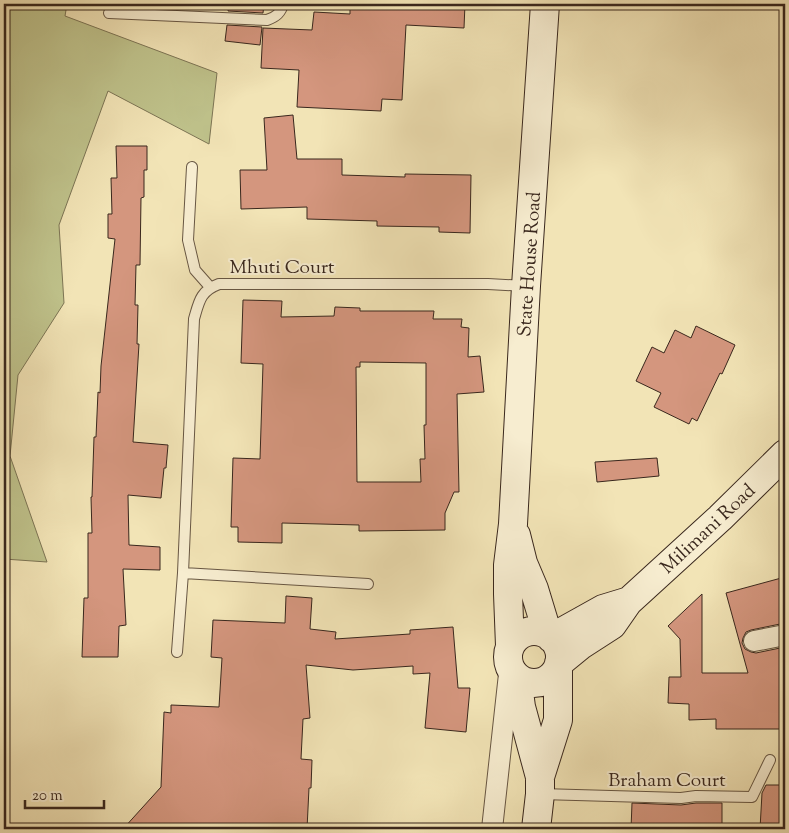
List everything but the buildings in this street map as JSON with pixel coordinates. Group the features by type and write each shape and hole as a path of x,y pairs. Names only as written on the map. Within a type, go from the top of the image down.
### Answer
{"main road":[{"name":"State House Road","path":"540,786 513,663 508,565 545,4"},
{"name":"Milimani Road","path":"554,651 603,609 628,602 720,518 785,454"},
{"name":"State House Road","path":"512,524 523,563 534,589 554,651 558,720 540,786 536,829"},
{"path":"540,631 554,651 554,674 540,682 524,681 513,663 515,639 523,633 540,631"}],"street":[{"path":"754,641 785,635"},
{"path":"492,829 513,663"}],"lane":[{"path":"109,13 267,20 275,17 282,10 284,4"},
{"path":"192,167 188,240 195,270 210,287"},
{"name":"Mhuti Court","path":"177,652 183,573 194,319 202,295 210,287 219,284 478,284 526,286"},
{"path":"183,573 368,584"},
{"name":"Braham Court","path":"540,786 681,798 696,796 752,797 770,760"}],"green space":[{"path":"4,4 67,4 65,16 217,73 209,144 108,91 59,225 64,303 18,375 10,456 47,562 4,559"},
{"path":"4,764 6,768 7,829 4,829"}]}
